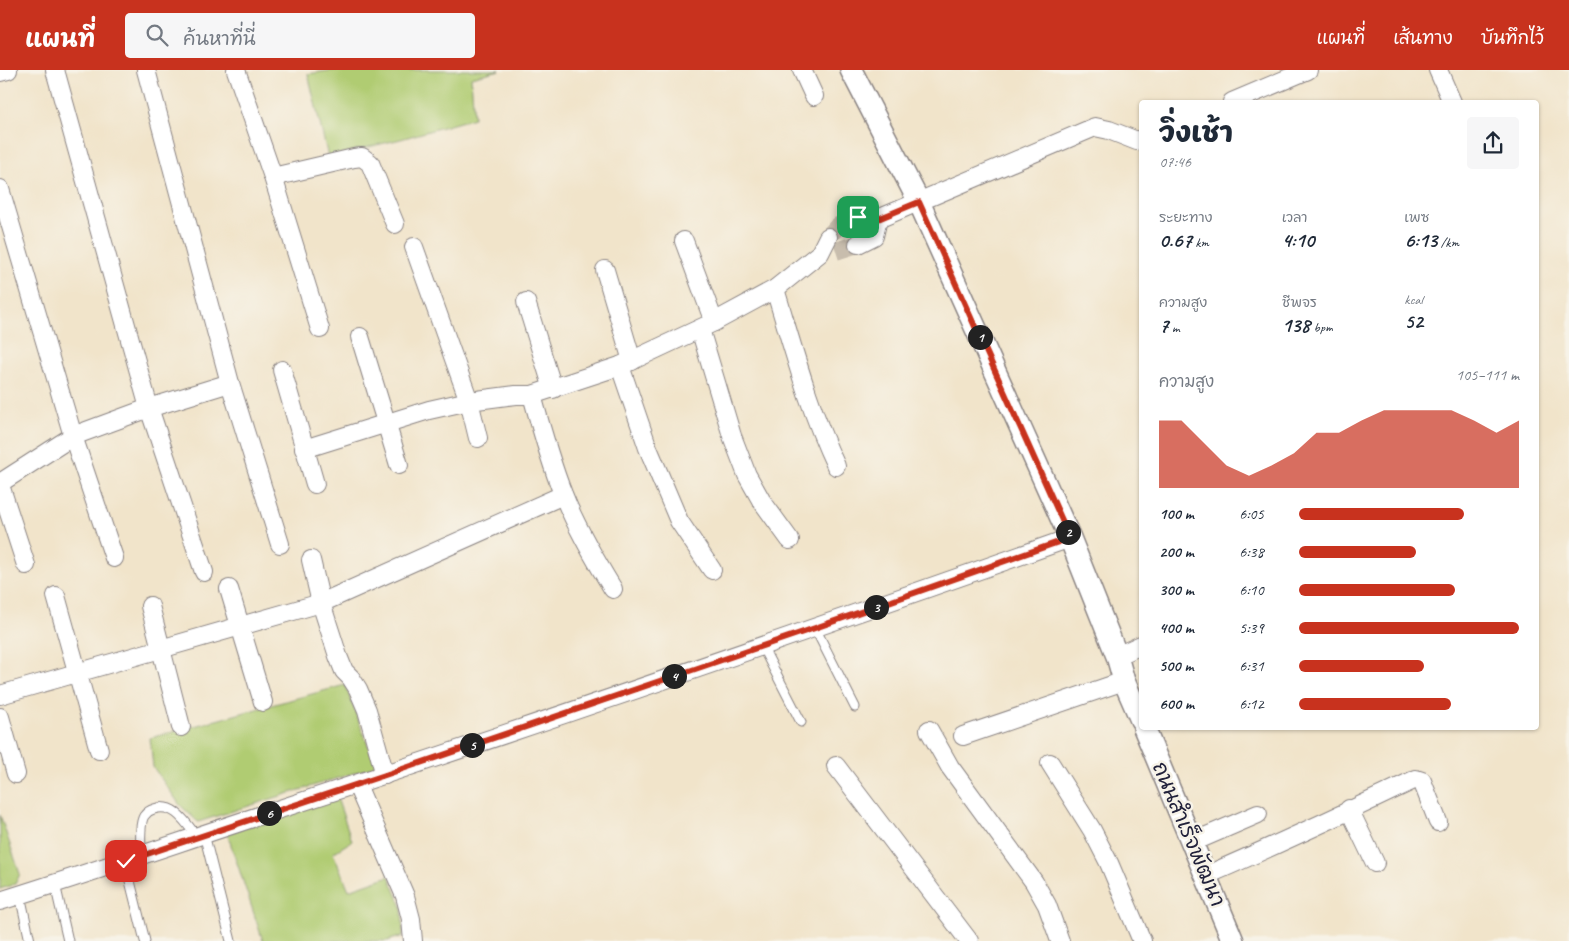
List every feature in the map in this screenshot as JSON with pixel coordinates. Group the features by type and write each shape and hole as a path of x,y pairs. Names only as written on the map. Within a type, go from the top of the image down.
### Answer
{"street":[{"path":"0,72 8,70"},
{"path":"55,70 149,408 204,572"},
{"path":"146,70 230,383 280,544"},
{"path":"236,70 273,177 320,329"},
{"path":"851,70 1070,538 1117,656 1124,681 1139,715"},
{"path":"1237,100 1308,70"},
{"path":"1438,70 1451,100"},
{"path":"808,72 814,96"},
{"path":"846,222 867,215 882,217 1096,127 1139,141"},
{"path":"273,177 362,157 370,163 395,224"},
{"path":"0,189 73,436 114,558"},
{"path":"858,244 874,236 882,217"},
{"path":"684,241 707,325 732,436 747,475 761,500 790,540"},
{"path":"414,247 469,401 478,438"},
{"path":"304,449 429,410 469,401 516,395 532,395 626,364 707,325 775,288 828,247"},
{"path":"605,270 626,364 648,448 676,514 698,551 712,570"},
{"path":"775,288 812,409 836,466"},
{"path":"526,302 553,389"},
{"path":"360,337 399,465"},
{"path":"282,370 314,484"},
{"path":"26,565 0,484 73,436 149,408 230,383"},
{"path":"532,395 549,455 564,495 595,560 613,588"},
{"path":"0,695 322,603 564,495"},
{"path":"0,901 385,775 815,628 1070,538"},
{"path":"311,560 338,656 344,672 351,678 358,689 367,710 385,775"},
{"path":"229,588 263,702"},
{"path":"56,596 99,750"},
{"path":"150,606 181,727"},
{"path":"1117,656 1139,645"},
{"path":"963,736 1124,681"},
{"path":"0,717 16,774"},
{"path":"929,730 950,767 1034,882 1047,905 1060,941"},
{"name":"ถนนสำเร็จพัฒนา","path":"1145,730 1234,941"},
{"path":"1050,762 1092,830 1142,941"},
{"path":"836,766 969,941"},
{"path":"1207,875 1280,844 1416,779 1422,781 1438,822"},
{"path":"357,784 405,896 411,919 413,941"},
{"path":"1349,810 1375,863"},
{"path":"1193,842 1258,814"}],"lane":[{"path":"815,628 855,707"},
{"path":"762,646 800,722"},
{"path":"145,941 133,858 144,816 150,810 160,807 171,808 201,836 231,941"},
{"path":"56,884 68,941"},
{"path":"20,895 30,941"}],"green space":[{"path":"334,70 500,70 471,77 474,118 328,157 308,74"},
{"path":"345,685 376,766 198,822 180,805 153,767 150,738"},
{"path":"337,798 352,841 333,853 349,890 389,876 402,907 403,936 387,941 263,941 227,833"},
{"path":"0,815 20,874 15,884 0,889"}],"tunnel":[{"path":"828,237 846,221"},
{"path":"836,251 858,244"}],"route":[{"path":"126,861 385,775 815,628 1070,538 919,202 878,219 867,215 858,217"}]}
